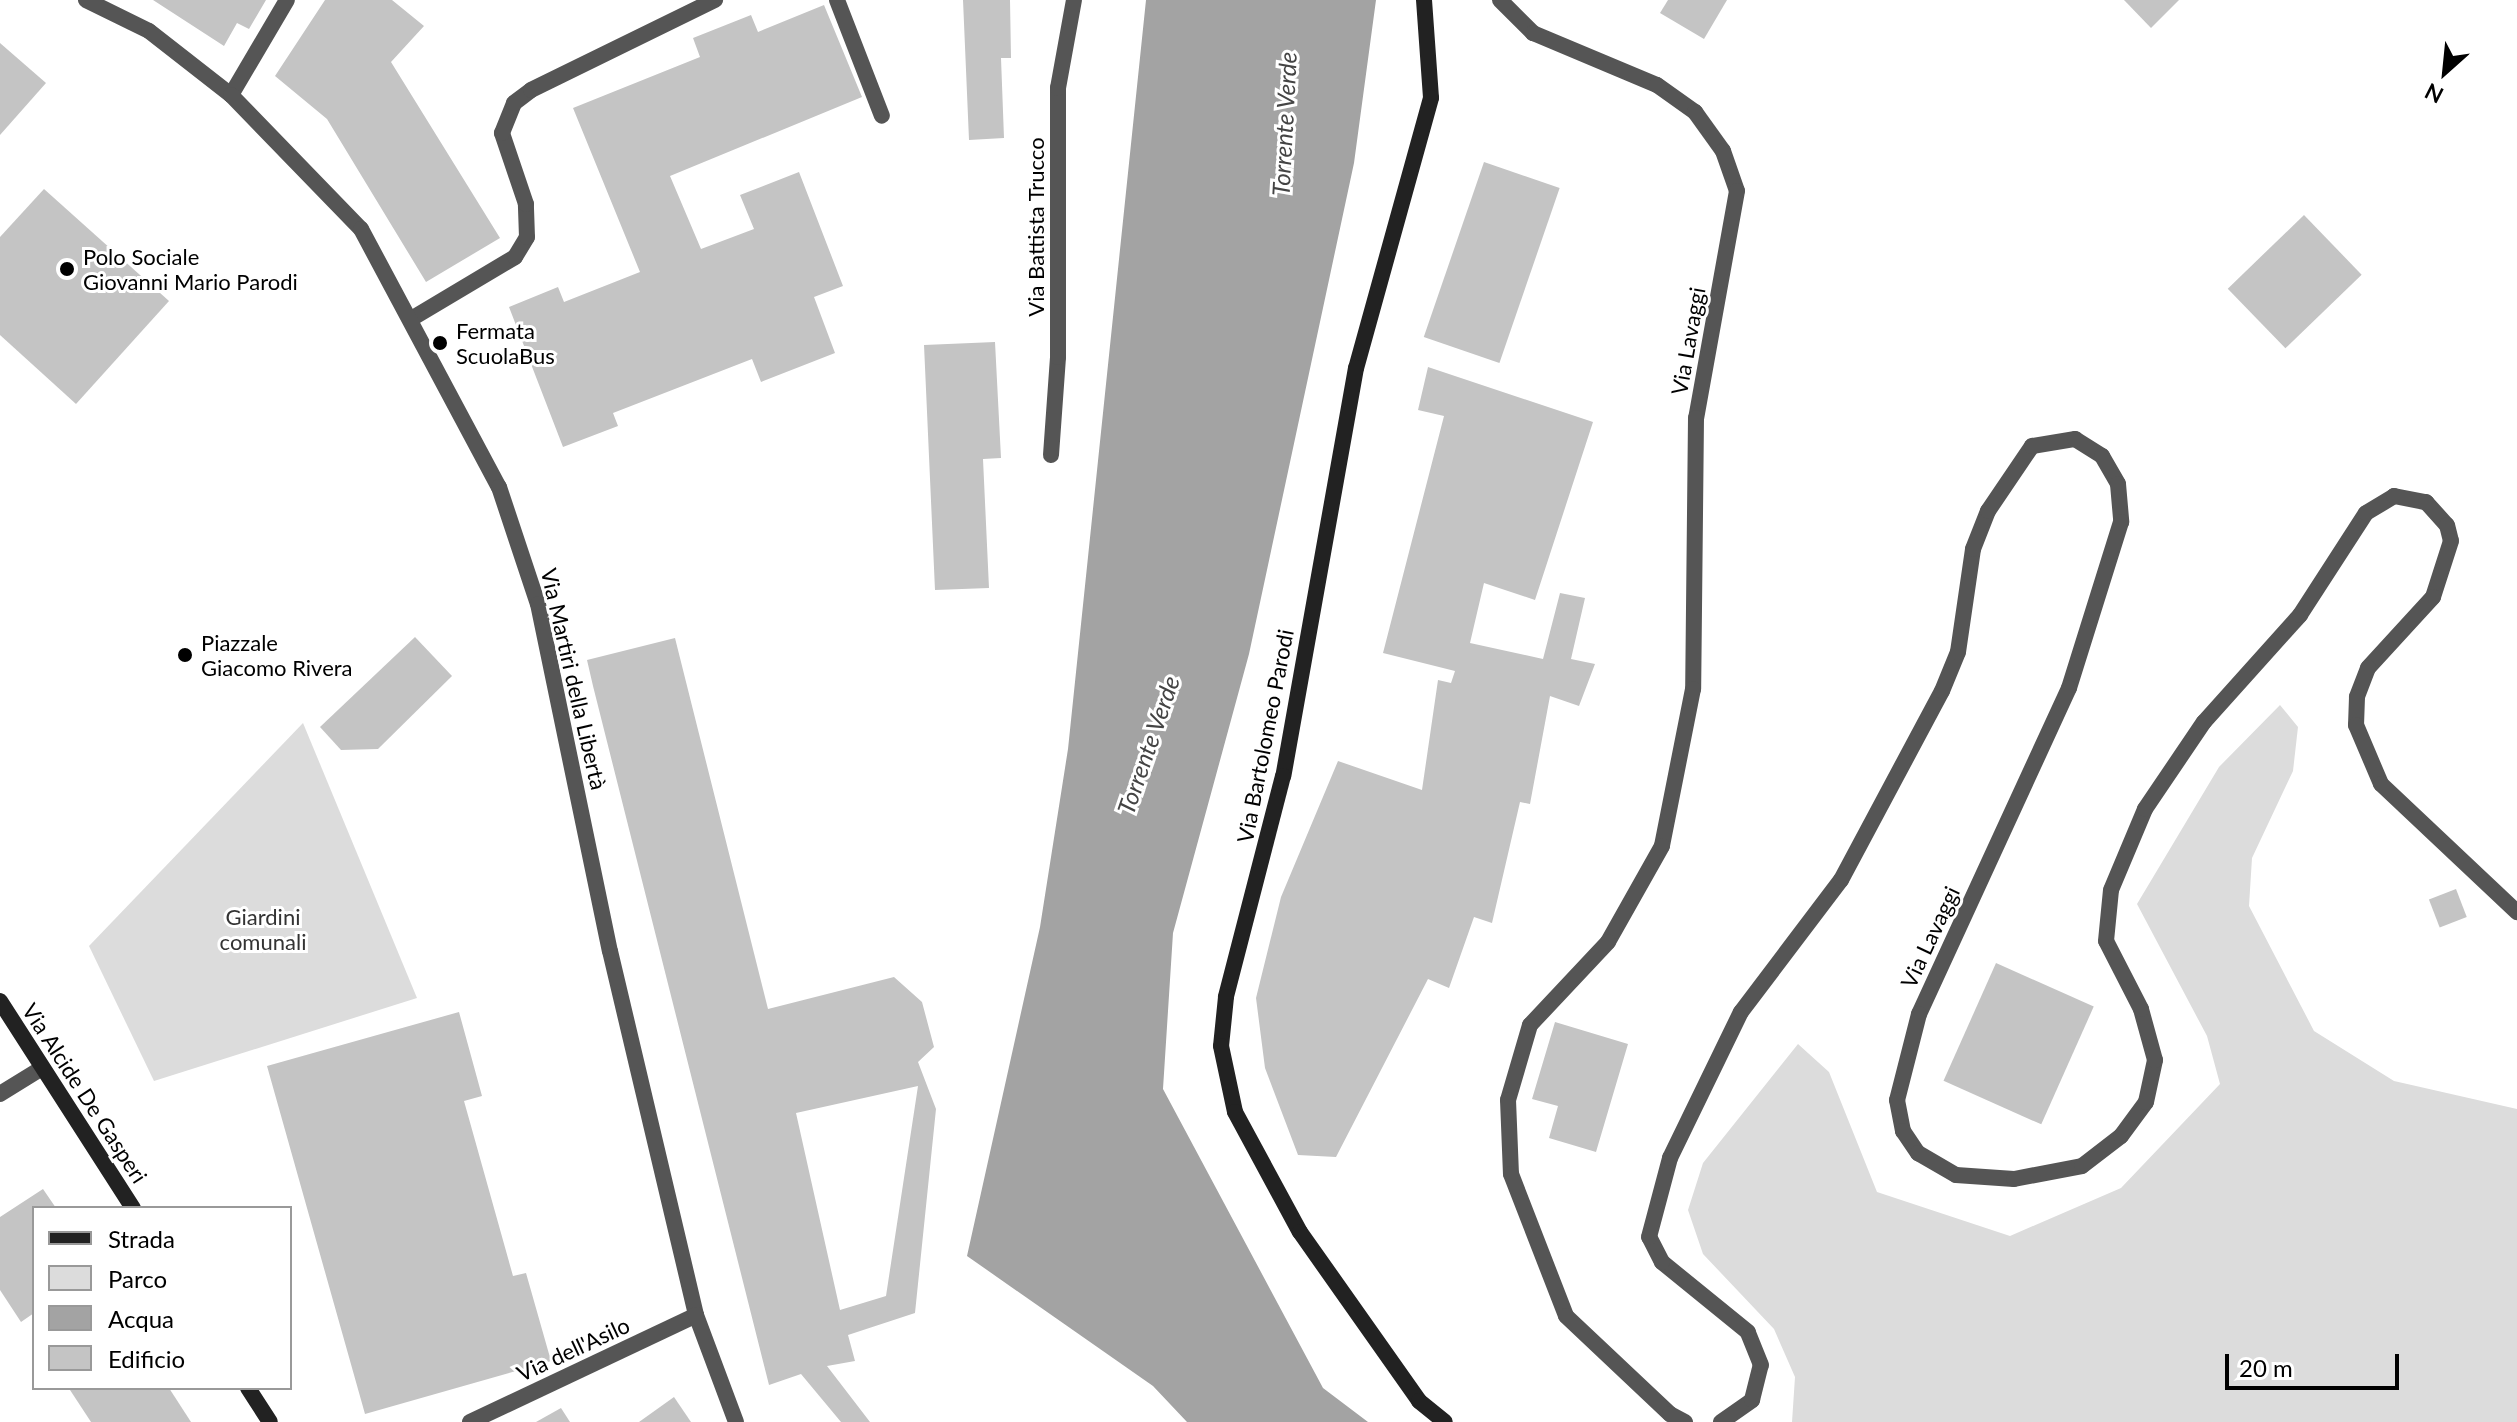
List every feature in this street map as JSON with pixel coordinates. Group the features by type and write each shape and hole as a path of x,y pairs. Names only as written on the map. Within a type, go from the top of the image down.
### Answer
{"main road":[{"name":"Via Bartolomeo Parodi","path":"1424,0 1431,98 1356,368 1283,776 1226,997 1221,1046 1235,1112 1300,1232 1394,1369 1419,1401 1445,1422"},
{"name":"Via Alcide De Gasperi","path":"0,1001 132,1206"},
{"path":"249,1390 270,1422"}],"street":[{"name":"Via Martiri della Libertà","path":"86,0 149,31 231,95 361,229 499,487 538,604 610,951 696,1315 736,1422"},
{"path":"231,95 287,0"},
{"path":"411,319 515,257 527,237 526,204 502,133 514,103 531,90 715,0"},
{"path":"837,0 882,116"},
{"name":"Via Battista Trucco","path":"1051,455 1058,357 1058,88 1074,0"},
{"name":"Via Lavaggi","path":"1500,0 1533,33 1643,78 1695,112 1723,151 1737,191 1696,418 1693,689 1662,846 1608,942 1530,1025 1508,1100 1511,1174 1566,1316 1670,1414 1685,1422"},
{"name":"Via Lavaggi","path":"1721,1422 1752,1400 1761,1365 1748,1332 1662,1262 1649,1237 1670,1158 1741,1012 1841,880 1942,691 1958,652 1973,549 1988,511 2032,446 2075,439 2102,456 2118,484 2121,522 2069,688 1919,1014 1897,1100 1903,1131 1918,1153 1956,1175 2014,1179 2082,1166 2121,1136 2146,1102 2155,1060 2141,1009 2106,941 2111,890 2145,809 2204,722 2300,615 2366,513 2394,496 2411,496 2438,512 2447,525 2450,549 2433,597 2368,668 2357,697 2356,725 2381,784 2517,912"},
{"path":"0,1094 42,1068"},
{"name":"Via dell'Asilo","path":"470,1422 696,1315"}],"green space":[{"path":"2280,705 2298,727 2293,771 2252,858 2249,906 2314,1031 2394,1081 2517,1109 2517,1422 1792,1422 1795,1377 1774,1329 1703,1254 1688,1210 1703,1163 1798,1044 1829,1072 1877,1192 2010,1236 2121,1188 2220,1084 2207,1036 2137,904 2219,767"},
{"name":"Giardini comunali","path":"303,723 417,998 154,1081 89,946"}],"water":[{"name":"Torrente Verde","path":"1146,0 1376,0 1354,163 1249,654 1173,933 1163,1089 1323,1388 1368,1422 1187,1422 1153,1386 967,1256 1040,927 1068,749"}],"building":[{"path":"153,0 266,0 249,29 237,23 224,46"},
{"path":"325,0 392,0 424,26 391,62 500,238 426,282 327,119 275,76"},
{"path":"963,0 1010,0 1011,58 1001,58 1004,138 969,140"},
{"path":"1668,0 1727,0 1704,39 1660,13"},
{"path":"2124,0 2179,0 2151,28"},
{"path":"824,5 862,97 670,176 701,249 754,229 740,195 799,172 843,286 814,297 835,353 761,382 752,359 613,413 618,426 563,447 509,307 558,287 564,302 640,272 573,108 700,57 693,38 751,15 758,32"},
{"path":"0,43 46,83 0,135"},
{"path":"1484,162 1560,188 1499,363 1424,337"},
{"name":"Polo Sociale Giovanni Mario Parodi","path":"44,189 169,301 76,404 0,335 0,237"},
{"path":"2304,215 2362,275 2285,348 2228,289"},
{"path":"995,342 1001,458 983,459 989,588 935,590 924,345"},
{"path":"1428,367 1593,422 1535,600 1484,583 1470,643 1543,659 1560,593 1585,598 1571,659 1595,664 1579,706 1550,696 1530,804 1520,802 1492,923 1474,917 1449,988 1428,979 1336,1157 1298,1155 1265,1068 1256,998 1281,897 1338,761 1422,790 1438,680 1451,683 1455,671 1383,653 1444,416 1418,410"},
{"path":"415,637 452,676 378,749 341,750 320,727"},
{"path":"675,638 768,1009 894,977 922,1002 934,1047 918,1062 936,1109 915,1313 848,1335 855,1361 827,1366 870,1422 841,1422 801,1374 769,1385 587,660","holes":["918,1086 886,1296 840,1310 796,1113"]},
{"path":"2456,889 2467,917 2440,927 2429,899"},
{"path":"1996,963 2094,1007 2041,1124 1944,1081"},
{"path":"459,1012 482,1096 464,1101 513,1276 526,1273 551,1361 365,1414 267,1066"},
{"path":"1555,1022 1628,1044 1596,1152 1549,1138 1558,1106 1532,1099"},
{"path":"43,1189 55,1206 32,1206 32,1314 21,1322 0,1290 0,1217"},
{"path":"70,1390 170,1390 191,1422 91,1422"},
{"path":"674,1397 691,1422 639,1422"},
{"path":"561,1408 570,1422 536,1422"}],"place":[{"name":"Polo Sociale Giovanni Mario Parodi","path":"67,269"},
{"name":"Fermata ScuolaBus","path":"440,343"},
{"name":"Piazzale Giacomo Rivera","path":"185,655"}]}
